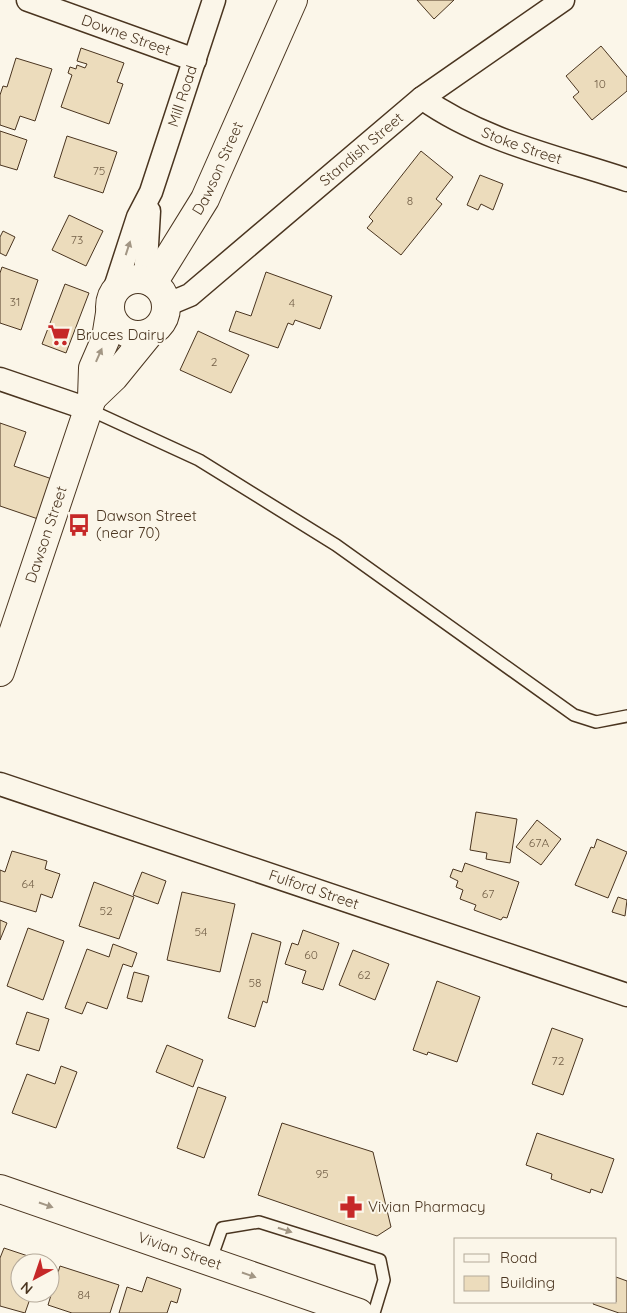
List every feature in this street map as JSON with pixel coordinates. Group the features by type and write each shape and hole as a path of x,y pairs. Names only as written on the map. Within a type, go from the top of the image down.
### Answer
{"street":[{"name":"Downe Street","path":"28,0 195,60"},
{"name":"Mill Road","path":"111,303 138,217 151,192 214,0"},
{"name":"Dawson Street","path":"155,289 204,199 293,0"},
{"name":"Standish Street","path":"155,289 190,295 422,98 563,0"},
{"name":"Stoke Street","path":"422,98 448,117 483,133 627,180"},
{"name":"Mill Road","path":"151,192 146,240 155,289"},
{"path":"136,279 155,289 162,322 149,334 140,336 124,332 113,321 111,303 126,281 136,279"},
{"name":"Dawson Street","path":"0,672 90,403 93,368 106,338 111,303"},
{"name":"Dawson Street","path":"90,403 149,334"},
{"path":"0,379 90,403"},
{"name":"Fulford Street","path":"0,784 627,995"},
{"name":"Vivian Street","path":"0,1189 359,1313"}],"lane":[{"path":"90,403 198,460 336,545 574,715 596,722 627,716"},
{"path":"210,1262 222,1228 259,1222 380,1260 384,1280 374,1313"}],"building":[{"path":"417,0 454,0 434,19"},
{"path":"601,46 627,77 627,91 592,120 573,97 579,92 566,76"},
{"path":"81,48 124,63 117,82 123,84 109,124 61,107 72,75 68,73 70,67 76,69 77,65 85,68 87,64 77,61"},
{"path":"16,58 52,69 35,121 20,116 15,130 0,125 0,95 3,86 7,87"},
{"path":"0,131 27,140 17,170 0,165"},
{"path":"67,136 117,152 103,193 54,177"},
{"path":"421,151 453,177 436,199 442,204 401,255 367,228 373,221 369,217"},
{"path":"480,175 503,184 493,210 481,204 478,210 467,205"},
{"path":"69,215 103,231 86,266 52,250"},
{"path":"3,231 15,237 6,256 0,253 0,237"},
{"path":"2,267 38,280 21,330 0,323 0,273"},
{"path":"266,272 332,296 320,329 295,320 293,325 288,323 278,348 229,331 236,311 251,316"},
{"path":"65,284 89,293 66,353 42,344"},
{"path":"198,331 249,355 231,393 180,370"},
{"path":"0,423 26,432 14,466 58,481 44,521 0,506"},
{"path":"476,812 517,819 510,863 486,859 487,853 470,850"},
{"path":"537,820 561,839 541,865 516,847"},
{"path":"597,839 627,852 608,898 575,885 591,847 594,848"},
{"path":"12,851 47,861 45,869 60,874 52,898 41,894 36,912 0,901 0,870 5,872"},
{"path":"465,863 519,882 507,918 503,917 501,920 474,910 476,905 460,899 463,890 456,887 458,881 450,877 453,869 462,872"},
{"path":"142,872 166,881 158,904 133,895"},
{"path":"94,882 134,897 119,939 79,926"},
{"path":"182,892 235,904 220,972 167,960"},
{"path":"618,897 627,900 625,916 612,912"},
{"path":"0,920 7,923 0,940"},
{"path":"28,928 64,941 43,1000 7,986"},
{"path":"303,930 339,943 323,990 302,983 306,971 285,964 292,943 298,945"},
{"path":"252,933 281,942 267,1003 263,1001 255,1027 228,1018"},
{"path":"113,944 137,953 132,967 123,964 107,1009 87,1002 82,1014 65,1008 87,949 109,957"},
{"path":"353,950 389,964 375,1000 339,985"},
{"path":"134,972 149,976 142,1002 127,998"},
{"path":"437,981 480,997 457,1062 428,1052 427,1055 413,1050"},
{"path":"27,1012 49,1019 39,1051 16,1044"},
{"path":"552,1028 583,1039 563,1095 532,1084"},
{"path":"167,1045 203,1060 193,1087 156,1072"},
{"path":"61,1066 77,1072 56,1128 12,1113 27,1074 55,1084"},
{"path":"198,1087 226,1097 204,1158 177,1148"},
{"path":"282,1123 373,1152 391,1227 377,1236 258,1195"},
{"path":"537,1133 614,1159 602,1193 591,1189 590,1193 551,1179 552,1174 526,1165"},
{"path":"4,1248 19,1253 10,1253 10,1303 28,1303 25,1313 0,1306 0,1258"},
{"path":"60,1266 119,1285 110,1313 72,1313 48,1305 49,1303 60,1303"},
{"path":"147,1277 181,1289 177,1303 171,1301 167,1313 119,1313 127,1287 142,1292"},
{"path":"617,1277 627,1281 627,1313 619,1313 593,1304 617,1303"}],"place":[{"name":"Bruces Dairy","path":"59,335"},
{"name":"Dawson Street (near 70)","path":"79,525"},
{"name":"Vivian Pharmacy","path":"351,1207"}]}
